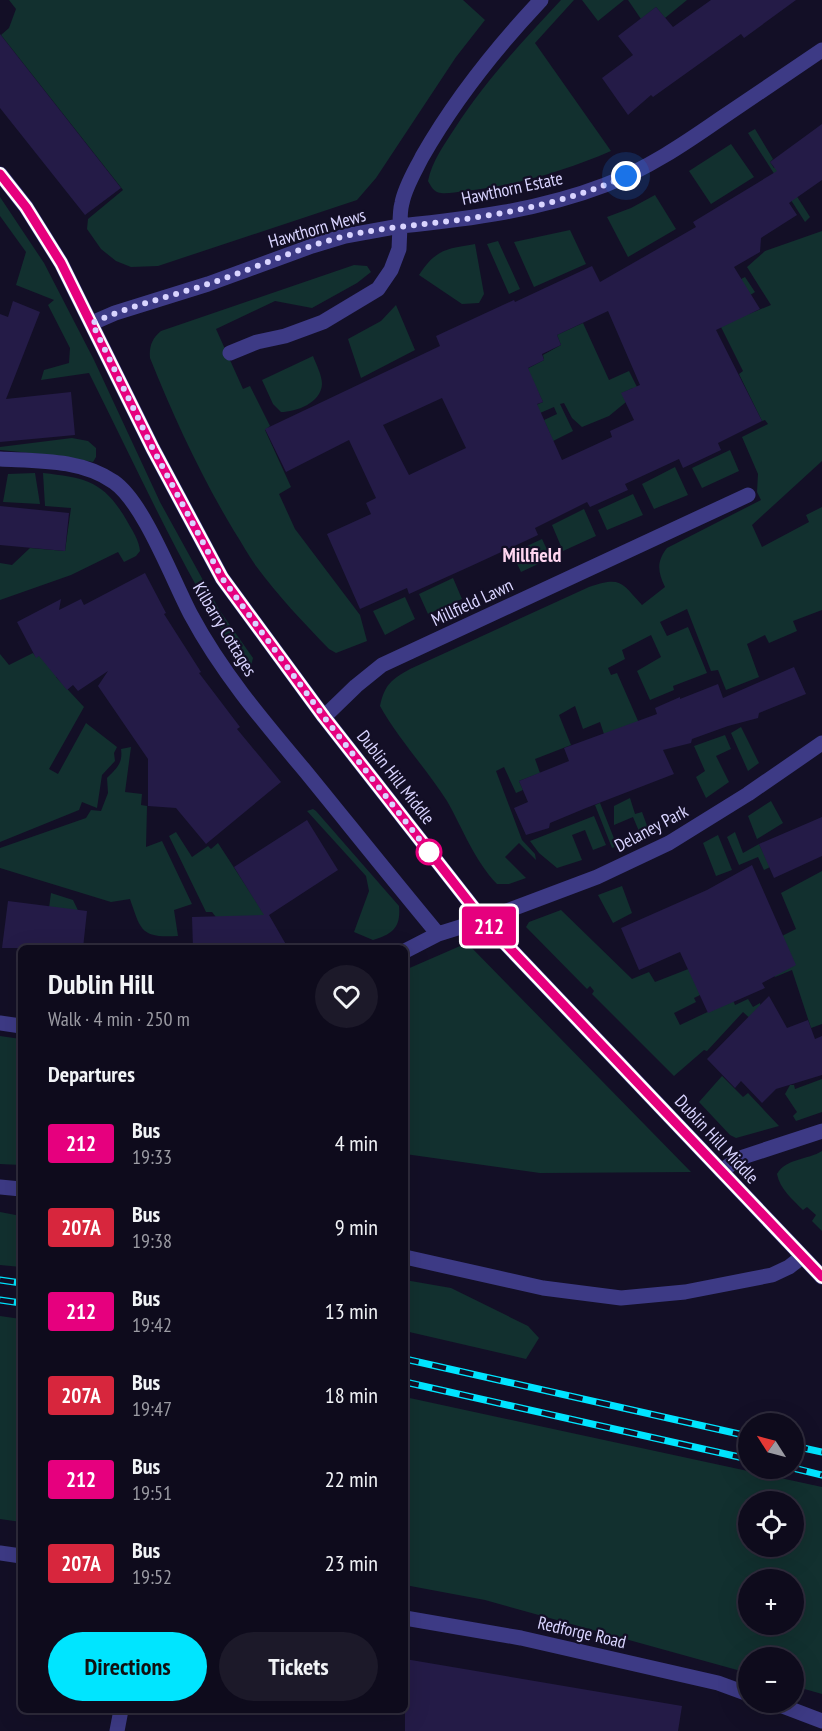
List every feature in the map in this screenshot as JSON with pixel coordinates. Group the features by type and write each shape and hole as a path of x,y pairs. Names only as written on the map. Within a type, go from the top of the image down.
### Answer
{"street":[{"path":"230,353 257,342 285,336 323,322 378,289 391,270 399,249 402,202 411,179 470,82 499,45 541,0"},
{"name":"Hawthorn Estate","path":"400,226 459,220 533,206 606,185 682,144 822,50"},
{"name":"Dublin Hill Middle","path":"0,174 26,207 61,263 153,449 222,578 324,717 483,920 822,1277"},
{"name":"Hawthorn Mews","path":"92,323 120,310 208,284 312,246 345,236 400,226"},
{"name":"Kilbarry Cottages","path":"0,459 83,467 114,483 126,493 223,670 438,934"},
{"name":"Millfield Lawn","path":"324,717 382,665 748,495"},
{"name":"Delaney Park","path":"408,949 438,934 483,920 597,877 669,843 739,799 822,742"},
{"path":"0,1023 18,1026"},
{"path":"721,1171 740,1158 822,1131"},
{"path":"0,1187 18,1189"},
{"path":"408,1258 543,1288 621,1298 685,1292 772,1275 789,1267 802,1257"},
{"path":"0,1553 18,1556"},
{"name":"Redforge Road","path":"408,1619 521,1638 718,1683 738,1690"},
{"path":"117,1731 120,1713"},
{"path":"796,1713 819,1724"}],"green space":[{"path":"9,0 463,0 485,20 456,57 376,178 357,200 158,266 131,267 116,261 101,249 87,229 88,219 123,190 1,35 9,28 16,9"},
{"path":"561,0 574,0 535,43 611,151 576,165 520,181 452,193 436,191 428,181 435,160 447,141 492,78"},
{"path":"582,0 624,0 598,21"},
{"path":"628,0 687,0 665,18 656,7 641,19"},
{"path":"755,129 773,159 770,162 774,168 777,165 810,217 805,222 748,133"},
{"path":"731,144 754,177 711,204 689,171"},
{"path":"655,195 676,229 628,257 607,217 631,208"},
{"path":"0,197 44,263 94,360 160,502 220,611 253,658 249,674 184,563 89,373 41,380 44,370 69,363 70,348 48,305 54,300 16,285 26,252 0,216"},
{"path":"570,230 586,264 534,287 514,242"},
{"path":"822,231 822,461 752,525 762,547 809,522 806,515 822,507 822,610 793,621 797,631 769,643 765,635 747,644 759,677 726,690 718,670 711,671 687,609 660,622 667,636 688,627 707,673 673,686 674,690 650,700 637,671 661,657 651,635 622,650 625,659 608,668 611,675 617,673 642,730 604,734 600,722 583,729 575,706 559,715 571,745 535,759 540,773 519,781 523,790 516,793 504,767 496,771 522,840 535,854 536,860 519,843 505,857 526,878 509,884 497,884 475,855 447,801 380,706 384,692 393,680 410,669 589,587 608,582 620,583 642,605 665,587 659,567 667,548 761,500 757,492 758,474 742,437 768,424 765,420 762,421 739,374 743,371 721,327 731,284 745,277 755,292 741,301 749,314 771,305 747,267 765,251"},
{"path":"498,241 520,289 509,294 487,244"},
{"path":"475,244 484,294 479,303 462,304 419,275 431,260 442,252"},
{"path":"354,265 367,266 371,272 357,283 312,308 275,301 216,329 243,389 250,386 270,426 265,430 291,487 279,494 295,529 360,615 367,641 336,653 329,649 291,609 250,558 199,468 169,403 150,354 153,340 161,331"},
{"path":"396,305 415,350 361,378 348,339 381,321"},
{"path":"583,323 609,380 629,371 641,395 638,397 633,388 622,393 626,402 609,416 582,427 572,418 564,403 560,404 573,431 553,441 544,420 557,414 554,407 540,413 536,405 543,402 527,369 544,360 543,355 561,345 557,335"},
{"path":"313,356 321,377 321,391 307,405 281,412 273,404 262,380"},
{"path":"72,438 88,441 96,448 96,457 93,462 61,456 0,450 0,447"},
{"path":"730,450 739,471 702,488 692,468"},
{"path":"675,467 688,495 654,509 642,484"},
{"path":"35,473 40,504 3,502 8,474"},
{"path":"43,473 82,480 102,490 119,508 137,539 140,551 136,556 124,562 118,552 71,575 0,600 0,563 12,565 30,548 65,551 71,508 45,506"},
{"path":"633,494 643,515 607,530 598,510"},
{"path":"584,509 596,536 563,551 552,525"},
{"path":"542,539 551,558 521,572 512,553"},
{"path":"453,578 462,599 428,614 419,594"},
{"path":"405,597 415,619 385,635 373,611"},
{"path":"49,651 61,670 56,677 84,707 49,769 58,774 86,723 117,747 114,753 115,761 102,775 97,808 82,802 79,810 0,842 0,654 9,665 33,653 36,657"},
{"path":"741,727 759,763 748,771 731,733"},
{"path":"725,735 731,749 716,756 729,782 706,798 696,777 705,771 694,746"},
{"path":"131,747 125,792 142,794 141,805 147,806 146,847 162,841 192,904 174,910 178,936 149,934 140,925 130,899 111,902 0,868 0,848 86,818 91,810 101,811 108,793 107,778 118,765 121,749"},
{"path":"630,798 635,814 642,812 649,831 641,836 633,817 614,825 614,806"},
{"path":"771,801 783,823 757,839 748,816"},
{"path":"600,803 617,846 612,848 595,805"},
{"path":"313,809 399,906 397,925 385,935 373,940 354,932 369,891 366,876 307,811"},
{"path":"594,816 606,845 593,850 585,830 572,835 582,860 557,868 539,853 530,841"},
{"path":"176,832 192,857 208,846 211,849 218,843 266,917 219,921 212,912 206,912 169,836"},
{"path":"735,832 743,853 759,844 770,867 764,870 758,857 739,865 727,837"},
{"path":"718,835 732,870 716,876 703,843"},
{"path":"822,871 822,1024 811,1028 792,970 775,977 760,947 796,929 781,893"},
{"path":"622,886 632,913 613,923 598,895"},
{"path":"51,893 73,900 84,923 46,931"},
{"path":"561,910 632,979 649,972 655,982 696,966 708,991 694,998 696,1002 674,1013 680,1025 733,1000 735,1005 748,999 753,1007 760,1003 768,1035 743,1012 707,1051 704,1050 674,1076 592,994 594,991 590,986 587,989 526,927 529,922"},
{"path":"467,943 691,1172 540,1173 408,1154 408,969"},
{"path":"0,1036 18,1039 18,1165 0,1164"},
{"path":"722,1076 743,1097 748,1093 779,1126 736,1138 730,1135 699,1102"},
{"path":"822,1079 822,1112 796,1121 793,1116 797,1112 785,1094 790,1085 794,1085 795,1089"},
{"path":"822,1151 822,1231 812,1221 816,1215 807,1207 803,1210 791,1198 777,1174 786,1165"},
{"path":"0,1212 18,1215 18,1267 0,1265"},
{"path":"408,1281 451,1288 528,1326 539,1338 526,1359 408,1332"},
{"path":"0,1316 18,1319 18,1522 0,1519"},
{"path":"408,1398 738,1469 738,1479 785,1479 822,1487 822,1694 804,1689 804,1647 738,1647 738,1670 485,1600 408,1586"}],"building":[{"path":"711,0 796,0 744,38 741,34 653,97 651,95 628,115 602,78 633,55 618,36 656,7 673,27"},
{"path":"0,34 121,188 85,215 0,108"},
{"path":"822,124 822,180 789,203 797,215 761,238 760,252 734,267 760,309 716,330 762,421 718,443 721,450 683,468 679,459 625,484 628,490 590,507 587,502 535,528 538,535 409,594 407,588 360,609 327,534 371,514 366,503 376,498 349,440 286,472 265,429 440,346 436,336 514,300 515,302 592,266 600,282 696,227 693,222 777,171 770,162","holes":["608,311 640,385 621,393 634,420 610,431 612,437 562,460 537,404 543,402 528,368 544,360 542,354 561,345 557,335","442,398 466,448 409,475 383,425"]},
{"path":"13,301 40,312 6,399 71,392 75,435 0,442 0,314 8,317"},
{"path":"0,506 69,513 65,551 0,545"},
{"path":"145,573 166,613 164,614 201,672 199,673 240,727 237,729 281,782 206,844 176,808 148,806 148,759 98,686 108,671 78,691 73,685 67,690 39,656 36,658 17,622 61,599 59,610 81,599 84,605"},
{"path":"794,667 806,694 759,713 758,718 692,739 691,743 663,750 674,774 550,823 549,828 526,835 514,808 528,802 519,781 569,761 564,748 657,714 655,708 680,697 680,699 718,684 723,698"},
{"path":"822,817 822,856 774,878 759,844"},
{"path":"307,820 338,870 269,915 286,945 193,945 192,917 264,915 234,867"},
{"path":"752,865 796,965 762,983 765,988 708,1013 680,952 639,970 621,928 707,890"},
{"path":"8,901 87,911 83,945 18,945 18,948 2,948"},
{"path":"769,996 787,1028 808,1020 815,1039 822,1036 822,1075 776,1089 762,1103 741,1081 735,1088 707,1059"},
{"path":"408,1660 682,1706 678,1731 405,1731 405,1713 408,1713"}],"railway":[{"path":"0,1280 18,1283"},
{"path":"0,1300 18,1303"},
{"path":"408,1360 738,1434"},
{"path":"408,1383 738,1457"},
{"path":"804,1448 822,1452"},
{"path":"804,1471 822,1475"}],"bus line":[{"name":"212","path":"0,174 26,207 61,263 153,449 222,578 324,717 483,920 822,1277"}],"district":[{"name":"Millfield","path":"532,555"}],"route":[{"path":"429,852 434,858 324,717 222,578 153,449 92,323 126,309 208,284 345,236 400,226 459,220 533,206 563,199 626,176"}]}
